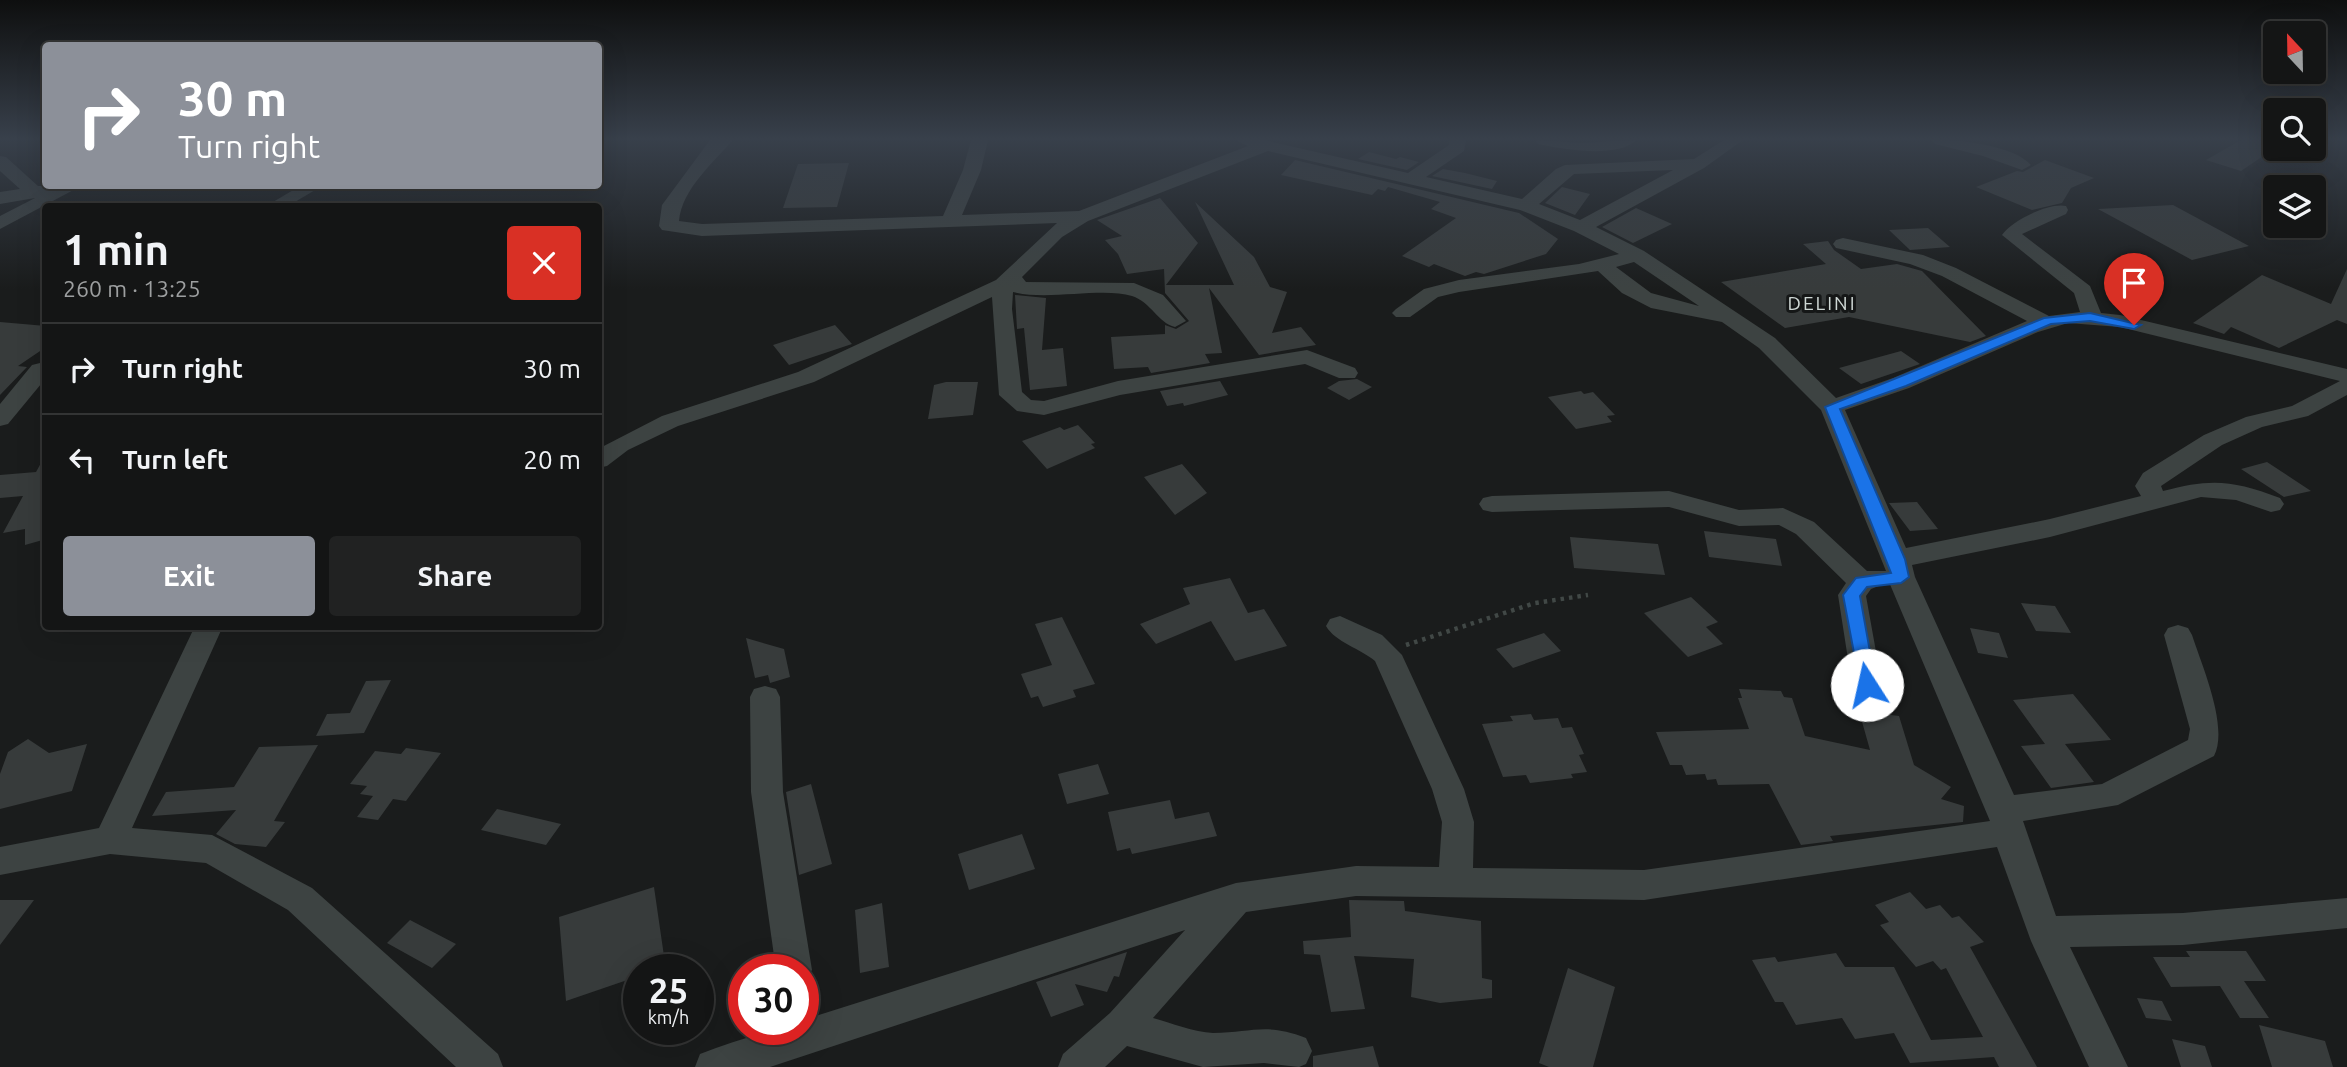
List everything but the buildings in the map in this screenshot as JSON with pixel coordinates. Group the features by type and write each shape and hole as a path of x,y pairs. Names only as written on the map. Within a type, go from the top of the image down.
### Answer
{"street":[{"path":"0,198 49,190"},
{"path":"0,223 64,190"},
{"path":"282,203 306,190"},
{"path":"682,190 671,205 669,226 702,230 1081,217"},
{"path":"950,221 963,190"},
{"path":"602,458 619,445 670,421 806,377 1007,280 1055,233 1081,217 1142,190"},
{"path":"1461,190 1526,206 1581,227 1637,255 1767,343 1832,407 2006,821 2046,932 2109,1067"},
{"path":"1526,206 1544,190"},
{"path":"1581,227 1651,190"},
{"path":"2059,210 2016,228 2012,235 2083,290 2091,307 2090,317"},
{"path":"1843,244 1916,258 1949,272 2045,322"},
{"path":"1403,313 1431,293 1459,286 1603,265 1637,255"},
{"path":"1603,265 1628,288 1654,303 1675,311 1728,316"},
{"path":"1007,280 1020,288 1114,287 1146,292 1175,321"},
{"path":"1007,280 1001,309 1011,395 1026,407 1044,408 1118,388 1307,357 1347,373"},
{"path":"1832,407 1901,383 2045,322 2090,317 2120,321 2347,376"},
{"path":"0,419 27,386"},
{"path":"2156,501 2148,486 2152,479 2213,440 2254,422 2300,411 2347,386"},
{"path":"1867,685 1852,595 1862,582 1899,568 2201,489 2244,493 2271,504"},
{"path":"1492,504 1669,499 1739,518 1783,516 1805,528 1862,582"},
{"path":"1340,626 1372,642 1387,655 1448,789 1458,822 1456,881"},
{"path":"110,840 207,630"},
{"path":"819,1022 1236,898 1356,881 1644,885 2006,821 2107,796 2203,747 2205,729 2178,635"},
{"path":"765,697 767,792 792,954"},
{"path":"0,861 110,840 212,849 300,899 484,1067"},
{"path":"1077,1067 1123,1025 1236,898"},
{"path":"2046,932 2183,929 2347,913"},
{"path":"1123,1025 1211,1051 1264,1045 1293,1051"},
{"path":"728,1065 767,1045"}],"path":[{"path":"1387,655 1402,646 1535,603 1588,595"}],"district":[{"name":"DELINI","path":"1822,303"}],"route":[{"path":"1867,685 1852,595 1862,582 1901,577 1897,559 1832,407 1901,383 2048,321 2090,317 2134,325"}]}
